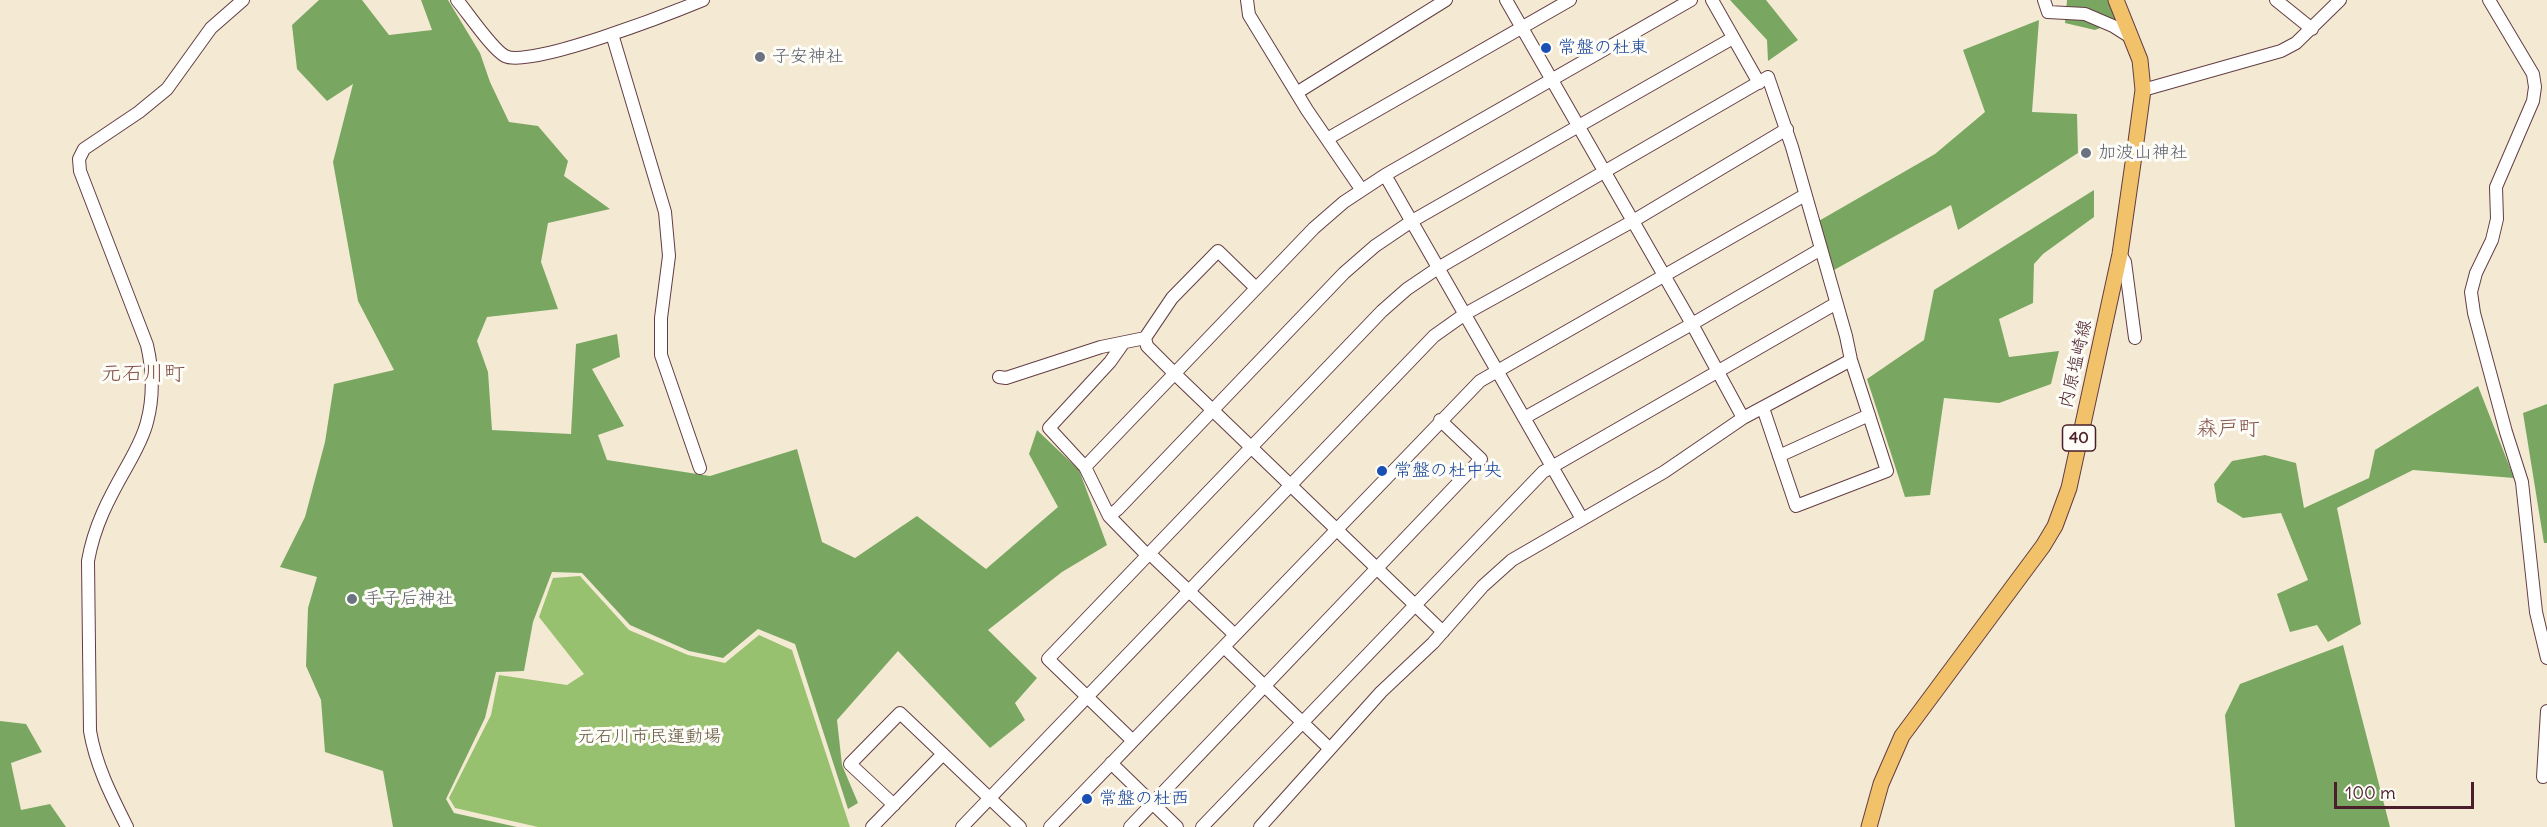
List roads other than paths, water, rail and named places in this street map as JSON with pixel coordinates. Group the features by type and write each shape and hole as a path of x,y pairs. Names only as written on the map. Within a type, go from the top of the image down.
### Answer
{"main road":[{"name":"内原塩崎線","path":"1869,827 1890,758 1902,736 1918,711 2027,570 2055,526 2069,488 2120,254 2143,90 2140,60 2116,0"}],"street":[{"path":"127,827 99,769 92,740 88,561 91,542 100,517 147,424 152,398 151,365 147,345 80,171 79,159 84,149 94,140 139,112 167,89 211,28 243,0"},
{"path":"457,0 498,50 512,58 536,55 612,34 703,0"},
{"path":"1247,0 1249,15 1327,140 1361,189"},
{"path":"1298,92 1446,0"},
{"path":"1506,0 1692,324 1743,418"},
{"path":"1327,140 1570,0"},
{"path":"1085,466 1314,228 1361,189 1691,0"},
{"path":"1712,0 1759,83"},
{"path":"2044,0 2048,12 2085,14 2113,26 2132,38"},
{"path":"2276,0 2312,29"},
{"path":"2143,90 2281,51 2296,44 2340,0"},
{"path":"2489,0 2533,74 2535,87 2524,123 2496,188 2497,219 2492,240 2476,273 2471,292 2474,313 2522,482 2536,612 2547,658"},
{"path":"612,34 665,212 669,256 661,318 661,355 700,468"},
{"path":"1109,516 1344,273 1375,246 1412,221 1733,38"},
{"path":"1133,741 1048,659 1148,554 1388,305 1407,289 1438,268 1768,77 1787,129 1851,360 1887,471 1796,506 1763,408"},
{"path":"962,827 1423,346 1465,314 1633,221 1787,129"},
{"path":"1385,176 1582,519"},
{"path":"1050,827 1480,381 1805,195"},
{"path":"1524,418 1821,249"},
{"path":"999,377 1006,378 1101,347 1122,345 1145,338 1172,298 1218,251 1256,288"},
{"path":"2120,254 2125,262 2135,338"},
{"path":"1202,827 1543,472 1835,304"},
{"path":"1145,338 1147,346 1174,373 1443,632"},
{"path":"1122,345 1110,362 1049,428 1085,466 1109,516 1234,635"},
{"path":"1260,827 1381,692 1443,632 1483,586 1512,560 1664,471 1743,418 1851,360"},
{"path":"1779,456 1869,415"},
{"path":"1130,827 1481,459 1440,420"},
{"path":"1224,647 1329,748"},
{"path":"2544,777 2547,711"},
{"path":"894,805 850,765 900,713 1020,827"},
{"path":"872,827 942,754"},
{"path":"1111,764 1177,827"}],"place":[{"name":"常盤の杜東","path":"1546,48"},
{"name":"子安神社","path":"760,57"},
{"name":"加波山神社","path":"2086,153"},
{"name":"常盤の杜中央","path":"1382,471"},
{"name":"手子后神社","path":"352,599"},
{"name":"常盤の杜西","path":"1087,799"}],"district":[{"name":"元石川町","path":"143,374"},
{"name":"森戸町","path":"2228,429"}],"park label":[{"name":"元石川市民運動場","path":"649,737"}]}
